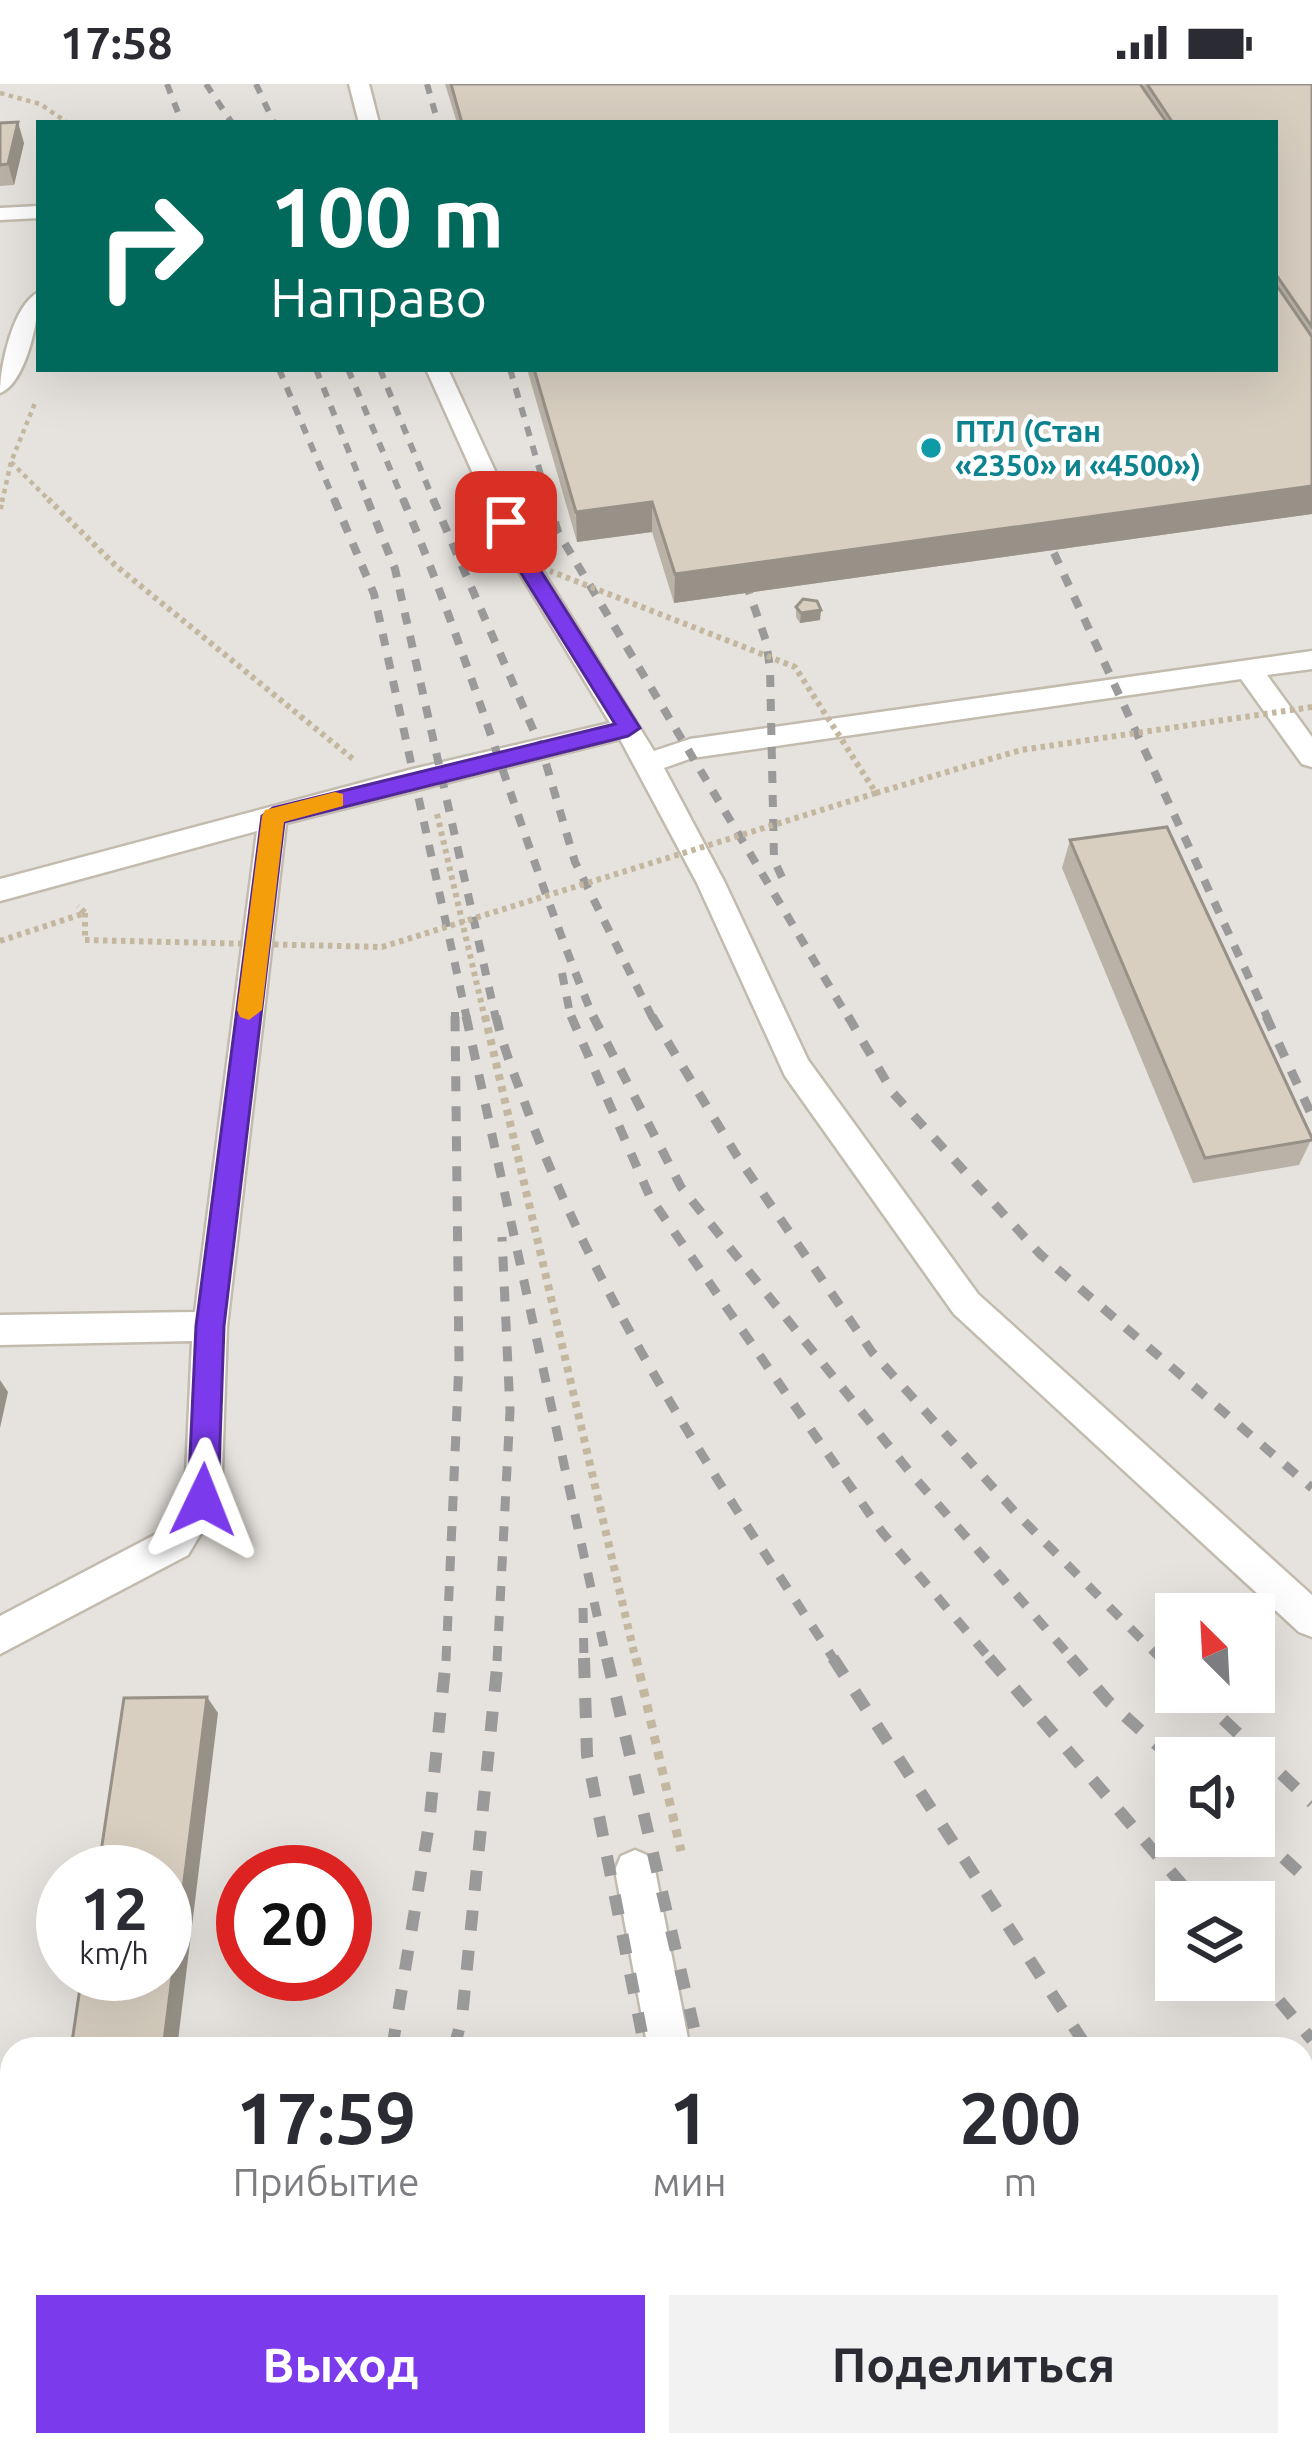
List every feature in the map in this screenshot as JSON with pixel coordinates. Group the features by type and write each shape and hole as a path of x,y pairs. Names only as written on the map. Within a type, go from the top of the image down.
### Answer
{"lane":[{"path":"359,84 368,120"},
{"path":"0,214 36,212"},
{"path":"0,386 36,306"},
{"path":"438,372 524,560 648,764 711,883 796,1067 966,1304 1312,1619"},
{"path":"648,764 690,749 1312,660"},
{"path":"1248,669 1312,757"},
{"path":"0,890 427,776 628,728"},
{"path":"0,1636 175,1543 203,1500 210,1326 273,816"},
{"path":"0,1330 210,1326"},
{"path":"635,1870 667,2037"}],"path":[{"path":"0,93 40,104 64,120"},
{"path":"0,509 11,462 41,388"},
{"path":"11,462 116,565 359,764"},
{"path":"550,571 796,667 876,794"},
{"path":"86,913 85,940 382,947 1022,750 1312,707"},
{"path":"427,776 526,1177 683,1858 635,1870"}],"shaded area":[{"path":"0,84 1312,84 1312,2037 0,2037"}],"building":[{"path":"451,84 1140,84 1165,120 461,120"},
{"path":"1147,84 1312,84 1312,327 1278,277 1278,120 1171,120"},
{"path":"18,122 8,164 0,165 0,123"},
{"name":"ПТЛ (Стан «2350» и «4500»)","path":"1278,287 1312,337 1312,486 675,574 652,502 576,512 535,372 1278,372"},
{"path":"803,599 817,601 821,610 801,613 796,607"},
{"path":"1167,827 1312,1140 1205,1158 1070,840"},
{"path":"207,1697 188,1845 102,1845 124,1698"},
{"path":"78,2001 169,2001 164,2037 73,2037"}],"railway":[{"path":"167,84 181,120"},
{"path":"206,84 230,120"},
{"path":"256,84 273,120"},
{"path":"427,84 437,120"},
{"path":"280,372 335,502"},
{"path":"317,372 369,502"},
{"path":"349,372 404,502"},
{"path":"381,372 434,502"},
{"path":"511,372 549,502"},
{"path":"334,499 374,594 467,1019"},
{"path":"367,499 395,569 496,1019"},
{"path":"403,499 594,1019"},
{"path":"433,499 542,750 575,862 653,1019"},
{"path":"548,499 558,532 849,1019"},
{"path":"1054,553 1268,1019"},
{"path":"738,560 766,641 774,860 787,888"},
{"path":"562,973 571,1019"},
{"path":"446,1661 459,1362 455,1016"},
{"path":"466,1016 607,1661"},
{"path":"496,1016 560,1192 629,1331 708,1465 835,1661"},
{"path":"571,1016 650,1197 882,1532 992,1661"},
{"path":"593,1016 681,1187 909,1471 1074,1661"},
{"path":"652,1016 737,1156 872,1352 1016,1513 1155,1653"},
{"path":"848,1016 893,1093 1040,1254 1312,1488"},
{"path":"1266,1016 1312,1116"},
{"path":"497,1661 510,1411 502,1237"},
{"path":"583,1608 584,1661"},
{"path":"394,2037 429,1824 446,1658"},
{"path":"457,2037 498,1658"},
{"path":"584,1658 587,1755 643,2037"},
{"path":"607,1658 696,2037"},
{"path":"833,1658 1080,2037"},
{"path":"989,1658 1179,1881"},
{"path":"1071,1658 1108,1701 1155,1743"},
{"path":"1216,1713 1312,1803"},
{"path":"1275,1850 1312,1884"},
{"path":"1275,1995 1310,2037"}],"slow traffic":[{"path":"249,1010 273,816 335,800"}],"place":[{"name":"ПТЛ (Стан «2350» и «4500»)","path":"931,448"}],"route":[{"path":"203,1500 210,1326 273,816 628,728 524,560 506,522"}]}
